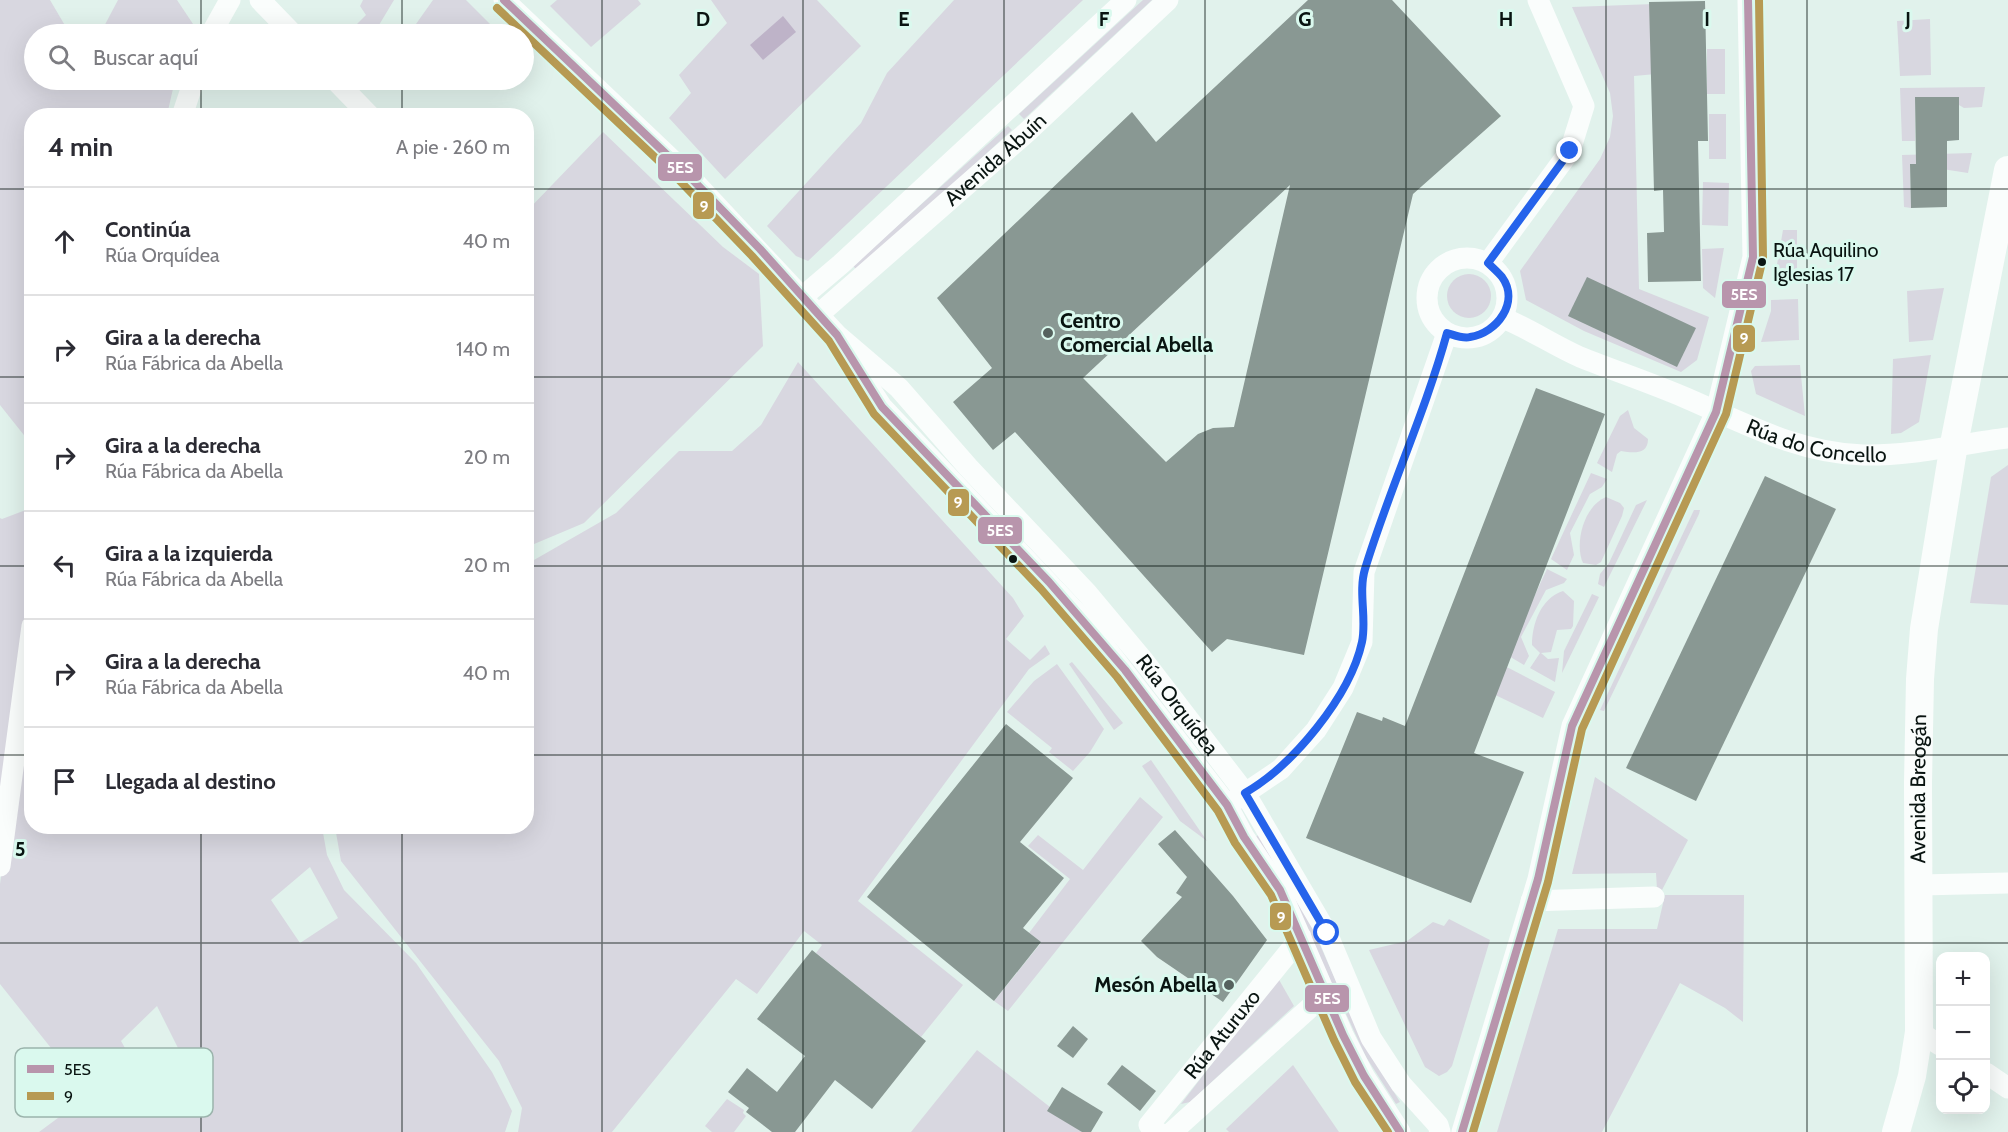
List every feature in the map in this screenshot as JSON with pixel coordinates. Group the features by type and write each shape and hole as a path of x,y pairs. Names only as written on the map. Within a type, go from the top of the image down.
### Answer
{"street":[{"path":"217,24 230,0"},
{"path":"260,0 283,24"},
{"name":"Rúa Orquídea","path":"504,0 529,24"},
{"name":"Avenida Abuín","path":"801,298 1126,0"},
{"name":"Avenida Abuín","path":"818,315 1026,133 1168,0"},
{"path":"1488,263 1570,151 1584,106 1538,0"},
{"path":"1462,1132 1531,901 1572,726 1716,412 1753,256 1748,0"},
{"name":"Rúa Orquídea","path":"534,29 686,173 760,249 801,298 837,335 898,388 968,467 1087,593 1143,660 1245,793 1327,933 1371,1038 1401,1084 1438,1125 1440,1132"},
{"path":"185,108 191,90"},
{"path":"345,90 362,108"},
{"name":"Avenida Breogán","path":"1896,1132 1912,1076 1930,1039 1920,885 1918,783 1920,679 1929,597 1954,444 2008,170"},
{"path":"1467,257 1488,263 1503,278 1508,298 1503,318 1488,333 1467,338 1447,333 1432,318 1427,298 1432,278 1447,263 1467,257"},
{"name":"Rúa do Concello","path":"1503,318 1530,329 1577,356 1771,436 1822,450 1861,455 1902,454 1954,444 2008,438"},
{"path":"1227,805 1281,769 1316,730 1343,688 1362,642 1364,572 1447,333"},
{"name":"Rúa Orquídea","path":"837,335 882,407 1089,626 1227,805 1244,837 1280,890 1324,995 1364,1076 1400,1132"},
{"path":"0,866 24,686"},
{"path":"1920,885 2008,884"},
{"path":"1531,901 1654,897"},
{"name":"Rúa Aturuxo","path":"1158,1132 1149,1125 1301,937"},
{"name":"Rúa Aturuxo","path":"1172,1132 1324,995"},
{"path":"1990,1077 2008,1088"}],"shaded area":[{"path":"0,0 50,0 64,24 24,24 24,90 173,90 169,108 24,108 24,435 0,405"},
{"path":"118,0 177,0 193,24 105,24"},
{"path":"363,0 394,0 380,24 357,24 366,15 360,6"},
{"path":"433,0 466,0 490,24 416,24"},
{"path":"557,0 638,0 641,4 591,47 550,6"},
{"path":"711,0 817,0 861,46 725,179 669,118 691,93 679,75 727,23"},
{"path":"954,0 1083,0 808,261 796,256 767,226 861,123 887,73"},
{"path":"1143,0 1152,0 1024,119 1019,114"},
{"path":"1654,4 1656,74 1634,76 1639,289 1709,317 1697,360 1681,372 1584,331 1526,300 1520,271 1600,159 1610,137 1613,116 1610,93 1572,7"},
{"path":"783,16 796,32 763,60 750,45"},
{"path":"1930,19 1931,75 1900,76 1897,21"},
{"path":"1707,49 1725,49 1725,94 1707,94"},
{"path":"1985,87 1982,107 1964,108 1959,105 1958,97 1915,97 1915,141 1902,141 1900,88"},
{"path":"1709,114 1726,114 1726,159 1709,159"},
{"path":"1008,126 1012,130 858,271 853,266"},
{"path":"603,132 723,247 759,274 763,346 584,523 534,544 534,204"},
{"path":"1972,153 1968,173 1910,164 1911,208 1904,207 1902,155"},
{"path":"1703,182 1729,183 1728,226 1702,225"},
{"path":"1783,230 1797,230 1797,275 1775,276"},
{"path":"1724,248 1715,298 1703,288 1702,249"},
{"path":"1469,274 1484,281 1491,296 1484,311 1469,318 1454,311 1447,296 1454,281"},
{"path":"1944,288 1933,340 1909,342 1907,291"},
{"path":"1798,299 1799,340 1761,342 1771,311 1771,300"},
{"path":"1931,355 1919,422 1901,433 1891,434 1893,359"},
{"path":"798,362 1013,598 1024,616 1006,639 1030,660 1045,645 1050,654 1029,669 858,901 963,985 921,1037 816,953 822,945 804,931 757,994 736,979 612,1132 518,1132 522,1108 499,1061 341,861 336,834 534,834 534,560 616,513 679,451 732,451 761,425"},
{"path":"1800,365 1805,416 1756,394 1751,371 1755,366"},
{"path":"1628,410 1634,428 1648,439 1647,444 1639,452 1621,451 1617,454 1612,472 1597,463 1620,416"},
{"path":"2008,465 2008,605 1970,603 1991,477"},
{"path":"1591,473 1607,479 1602,487 1590,494 1570,533 1574,555 1567,570 1551,559"},
{"path":"1606,497 1620,503 1624,508 1622,516 1601,562 1596,565 1583,563 1580,546 1583,526 1592,508"},
{"path":"1647,500 1604,587 1598,584 1600,574 1609,563 1636,505"},
{"path":"1694,510 1700,510 1699,514 1604,711 1600,710"},
{"path":"24,511 24,625 0,808 0,518"},
{"path":"1547,569 1567,579 1564,583 1546,590 1521,637 1529,656 1524,665 1507,655"},
{"path":"1563,591 1574,601 1573,626 1571,629 1557,630 1551,652 1541,653 1548,659 1559,658 1555,682 1530,668 1540,653 1532,645 1532,637 1539,613 1549,599"},
{"path":"1592,594 1599,597 1562,673 1564,651"},
{"path":"1072,662 1123,723 1114,730 1069,664"},
{"path":"1057,664 1104,729 1090,752 1073,771 1049,752 1052,748 1007,712 1034,681"},
{"path":"1501,664 1555,692 1543,718 1487,691"},
{"path":"24,711 24,834 323,834 327,855 344,890 416,963 492,1072 512,1111 505,1132 39,1132 59,1117 213,1117 213,1048 178,1048 157,1006 121,1041 125,1048 51,1048 0,984 0,884","holes":["310,867 338,918 300,943 271,900"]},
{"path":"1151,760 1207,841 1180,821 1142,766"},
{"path":"1595,777 1688,840 1662,890 1657,889 1656,873 1572,874"},
{"path":"1140,797 1163,817 1008,1011 994,1001 1041,943 1029,933 1070,879 1028,846 1038,835 1083,870"},
{"path":"1259,834 1313,929 1361,1038 1400,1102 1396,1104 1366,1057 1293,900 1255,838"},
{"path":"1665,895 1744,895 1743,1022 1725,1008 1680,983 1602,1132 1497,1132 1558,929 1657,929"},
{"path":"1449,919 1490,940 1452,1066 1439,1076 1425,1067 1369,950 1407,941 1433,922 1444,926"},
{"path":"1278,978 1294,1006 1190,1102 1181,1104"},
{"path":"977,1050 1082,1132 911,1132"},
{"path":"1293,1065 1339,1132 1229,1132 1226,1129"},
{"path":"727,1099 744,1110 743,1113 746,1116 734,1132 712,1132 705,1126"}],"building":[{"name":"Centro Comercial Abella","path":"1308,0 1392,0 1501,116 1413,194 1304,655 1227,639 1212,652 1015,432 993,450 953,402 992,368 937,298 1132,112 1156,142","holes":["1290,185 1234,427 1213,428 1198,434 1166,462 1083,378"]},
{"path":"1705,1 1708,141 1698,141 1701,281 1648,282 1647,233 1664,232 1663,190 1654,191 1649,2"},
{"path":"1915,97 1959,97 1959,140 1947,141 1947,207 1911,208 1910,164 1916,164"},
{"path":"1587,277 1696,328 1677,367 1568,316"},
{"path":"1536,388 1605,414 1474,753 1524,772 1471,903 1306,838 1357,712 1382,721 1383,717 1405,726"},
{"path":"1765,476 1836,509 1696,801 1626,768"},
{"path":"1006,724 1073,778 1020,842 1064,878 1023,928 1041,942 994,1001 867,897"},
{"path":"1175,830 1233,896 1267,940 1223,1002 1157,957 1141,941 1182,897 1176,893 1187,877 1158,844"},
{"path":"812,950 926,1041 872,1109 835,1080 795,1132 772,1132 746,1112 749,1108 728,1092 747,1068 777,1092 805,1056 757,1019"},
{"path":"1073,1026 1088,1039 1073,1058 1057,1046"},
{"path":"1122,1065 1156,1091 1140,1111 1107,1084"},
{"path":"1062,1087 1103,1112 1091,1132 1082,1132 1047,1111"}],"transit line":[{"name":"5ES","path":"504,0 529,24"},
{"name":"5ES","path":"1462,1132 1538,879 1572,726 1716,412 1753,257 1748,0"},
{"name":"9","path":"1473,1132 1548,882 1582,729 1726,414 1763,258 1759,0"},
{"name":"9","path":"497,8 514,24"},
{"name":"5ES","path":"534,29 686,173 760,249 837,335 882,407 1049,582 1125,670 1227,805 1244,837 1280,890 1343,1035 1364,1076 1400,1132"},
{"name":"9","path":"534,43 679,180 752,256 829,341 874,414 1041,589 1117,677 1218,811 1235,843 1271,895 1334,1040 1355,1082 1388,1132"}],"place":[{"name":"Rúa Aquilino Iglesias 17","path":"1762,262"},
{"name":"Centro Comercial Abella","path":"1048,333"},
{"name":"Mesón Abella","path":"1229,985"}],"route":[{"path":"1327,933 1245,793 1281,769 1316,730 1343,688 1362,642 1364,572 1441,356 1447,333 1467,338 1488,333 1503,318 1508,298 1503,278 1488,263 1570,151"}]}
